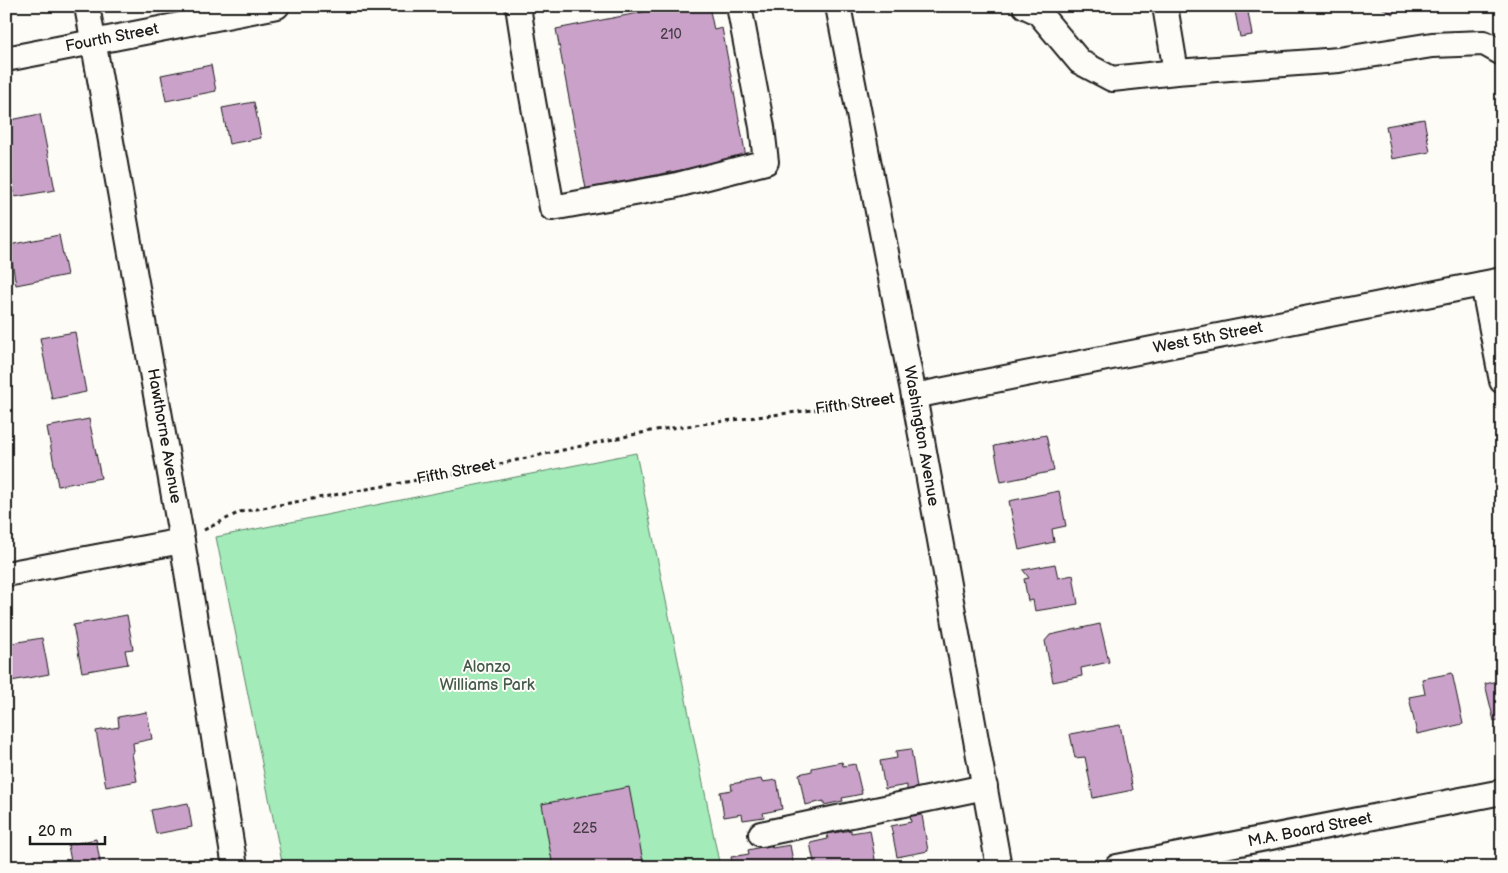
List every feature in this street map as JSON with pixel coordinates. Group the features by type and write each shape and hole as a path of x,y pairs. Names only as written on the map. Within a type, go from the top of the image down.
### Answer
{"street":[{"name":"Hawthorne Avenue","path":"87,6 182,541 235,867"},
{"name":"Fourth Street","path":"6,59 277,6"},
{"path":"518,6 552,208 673,186 766,162 762,127 739,6"},
{"name":"Washington Avenue","path":"838,6 914,396 999,867"},
{"path":"1025,6 1038,12 1080,62 1112,79 1176,72 1339,60 1432,45 1484,43 1502,53"},
{"path":"1165,6 1176,72"},
{"path":"1492,282 1502,381"},
{"name":"West 5th Street","path":"914,396 1492,282"},
{"path":"6,574 182,541"},
{"path":"761,834 985,787"},
{"name":"M.A. Board Street","path":"1118,867 1502,792"}],"path":[{"name":"Fifth Street","path":"182,541 240,512 467,470 655,430 914,396"}],"green space":[{"name":"Alonzo Williams Park","path":"636,453 720,867 283,867 216,537"}],"building":[{"path":"674,6 709,6 714,30 722,28 746,157 586,189 556,29"},
{"path":"1234,6 1247,6 1252,35 1240,37"},
{"path":"1378,6 1397,6 1393,14"},
{"path":"211,65 216,91 166,101 161,75"},
{"path":"254,102 261,138 229,144 222,108"},
{"path":"40,114 55,190 15,197 12,180 6,181 6,121"},
{"path":"1424,119 1430,152 1392,159 1386,126"},
{"path":"59,235 67,275 16,285 9,245"},
{"path":"75,332 86,392 52,399 40,338"},
{"path":"89,419 101,478 58,486 47,427"},
{"path":"1046,435 1054,471 1001,482 994,446"},
{"path":"1059,491 1066,526 1052,529 1054,542 1019,550 1009,501"},
{"path":"1055,564 1058,578 1073,575 1078,604 1035,611 1033,600 1028,601 1024,579 1029,578 1023,570"},
{"path":"127,615 133,649 125,650 128,664 82,672 73,625"},
{"path":"1100,624 1109,662 1081,668 1082,676 1053,682 1045,641 1050,635"},
{"path":"42,638 49,674 6,682 6,644"},
{"path":"1502,664 1502,719 1494,721 1485,684 1498,681 1495,665"},
{"path":"1452,673 1463,724 1417,734 1409,697 1425,694 1422,679"},
{"path":"147,712 152,739 133,743 134,752 132,754 137,781 106,787 96,731 119,727 118,717"},
{"path":"1120,725 1133,790 1093,798 1085,757 1075,758 1070,734"},
{"path":"911,749 917,788 907,790 907,785 885,789 880,761 897,758 896,751"},
{"path":"842,762 843,766 855,764 862,794 842,798 843,801 824,805 824,801 805,805 799,774 812,771 812,768"},
{"path":"761,779 762,782 777,780 782,809 763,813 764,817 743,820 742,814 724,817 720,792 732,790 731,784"},
{"path":"629,787 644,867 553,867 542,804"},
{"path":"188,803 192,827 156,834 151,810"},
{"path":"922,815 928,851 897,857 891,826 911,822 910,816"},
{"path":"851,830 851,833 870,830 876,865 863,867 815,867 810,843 828,839 827,834"},
{"path":"96,839 101,867 72,867 68,845"},
{"path":"771,845 772,848 790,845 794,867 733,867 731,857 749,854 748,850"}]}
